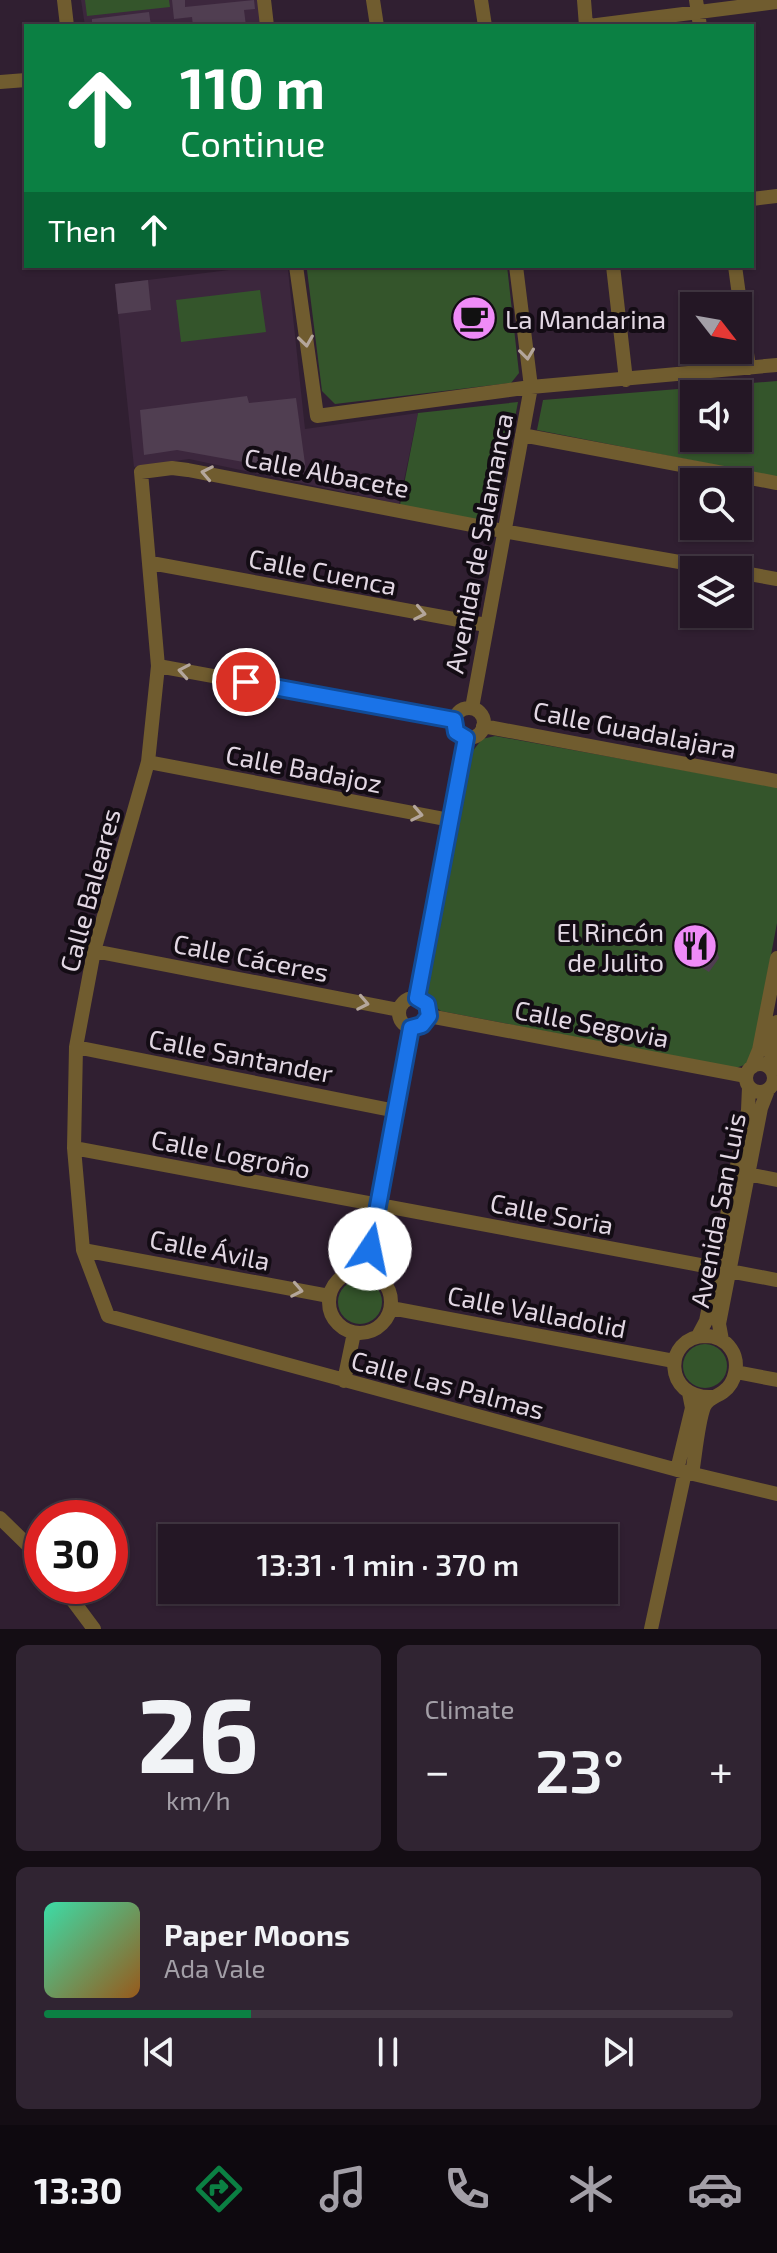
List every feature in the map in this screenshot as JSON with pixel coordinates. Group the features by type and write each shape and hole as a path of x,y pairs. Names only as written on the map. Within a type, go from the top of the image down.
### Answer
{"street":[{"path":"64,0 67,24"},
{"path":"264,0 267,24"},
{"path":"373,0 377,24"},
{"path":"481,0 485,24"},
{"path":"584,0 588,24"},
{"path":"605,24 777,2"},
{"path":"0,82 24,80"},
{"path":"754,199 777,196"},
{"path":"296,268 317,416 531,387 777,365"},
{"name":"Avenida de Salamanca","path":"472,708 531,387 516,268"},
{"path":"613,268 626,380"},
{"path":"735,268 749,368"},
{"path":"522,435 777,483"},
{"name":"Calle Albacete","path":"141,472 172,468 188,470 680,562"},
{"name":"Calle Baleares","path":"108,1316 83,1250 74,1148 76,1047 94,951 148,762 158,666 141,472"},
{"name":"Calle Cuenca","path":"151,563 486,625"},
{"path":"752,575 777,579"},
{"path":"158,666 454,720"},
{"path":"472,708 481,715 483,726 477,735 466,738 456,732 454,720 460,711 472,708"},
{"name":"Calle Guadalajara","path":"483,726 777,781"},
{"path":"417,998 466,738"},
{"name":"Calle Badajoz","path":"148,762 450,820"},
{"name":"Calle Cáceres","path":"94,951 399,1010"},
{"name":"Avenida San Luis","path":"722,1340 719,1324 722,1270 748,1110 749,1076 759,1050 777,958"},
{"path":"417,998 427,1004 429,1016 422,1025 411,1028 402,1021 399,1010 406,1000 417,998"},
{"name":"Calle Segovia","path":"429,1016 749,1076"},
{"name":"Avenida San Luis","path":"698,1336 722,1270 748,1174 761,1108 773,1080 771,1052 777,1022"},
{"path":"366,1271 411,1028"},
{"name":"Calle Santander","path":"76,1047 396,1111"},
{"path":"762,1064 773,1080 758,1092 749,1076 762,1064"},
{"name":"Calle Logroño","path":"74,1148 379,1206"},
{"path":"748,1174 777,1180"},
{"name":"Calle Soria","path":"379,1206 777,1280"},
{"name":"Calle Ávila","path":"83,1250 329,1296"},
{"path":"354,1271 366,1271 386,1284 391,1296 391,1308 377,1328 366,1333 354,1333 334,1319 329,1308 329,1296 343,1276 354,1271"},
{"name":"Calle Valladolid","path":"391,1308 674,1361"},
{"name":"Calle Las Palmas","path":"108,1316 777,1494"},
{"path":"344,1381 354,1333"},
{"path":"698,1336 722,1340 731,1348 736,1359 732,1383 712,1397 700,1398 689,1393 679,1385 675,1374 674,1361 678,1350 698,1336"},
{"path":"736,1372 777,1380"},
{"path":"685,1472 692,1408 689,1393"},
{"path":"651,1629 685,1472 704,1407 712,1397"},
{"path":"0,1518 24,1541"},
{"path":"75,1604 94,1629"}],"shaded area":[{"path":"81,0 262,0 265,24 85,24"},
{"path":"246,268 288,270 305,429 418,413 399,504 189,459 134,467 115,284"}],"green space":[{"path":"85,0 169,0 170,7 87,16"},
{"path":"507,268 519,373 511,383 335,404 322,391 307,270"},
{"path":"260,290 266,332 181,342 176,300"},
{"path":"777,381 777,477 752,472 752,468 731,468 537,430 543,400 680,389 680,452 752,452 752,383"},
{"path":"518,402 495,524 400,505 418,413"},
{"path":"495,736 777,787 777,923 753,1050 747,1064 736,1068 441,1011 431,1004 427,991 472,752 482,739"},
{"path":"360,1280 375,1287 382,1302 375,1317 360,1324 345,1317 338,1302 345,1287"},
{"path":"705,1344 720,1351 727,1366 720,1381 705,1388 690,1381 683,1366 690,1351"}],"building":[{"path":"172,0 185,0 185,7 254,0 255,9 244,10 246,24 193,24 192,17 174,19"},
{"path":"149,12 151,24 92,24 92,19"},
{"path":"148,280 151,310 118,314 115,284"},
{"path":"482,303 488,309 492,326 484,327 485,339 473,339 456,326 455,309 467,312 472,304"},
{"path":"247,396 249,403 296,398 306,471 177,450 144,455 140,410"},
{"path":"679,931 708,935 706,943 715,943 719,958 709,972 693,962 691,964 673,942"}],"place":[{"name":"La Mandarina","path":"474,318"},
{"name":"El Rincón de Julito","path":"695,946"}],"route":[{"path":"246,682 454,720 456,732 466,738 417,998 427,1004 429,1016 422,1025 411,1028 370,1249"}]}
